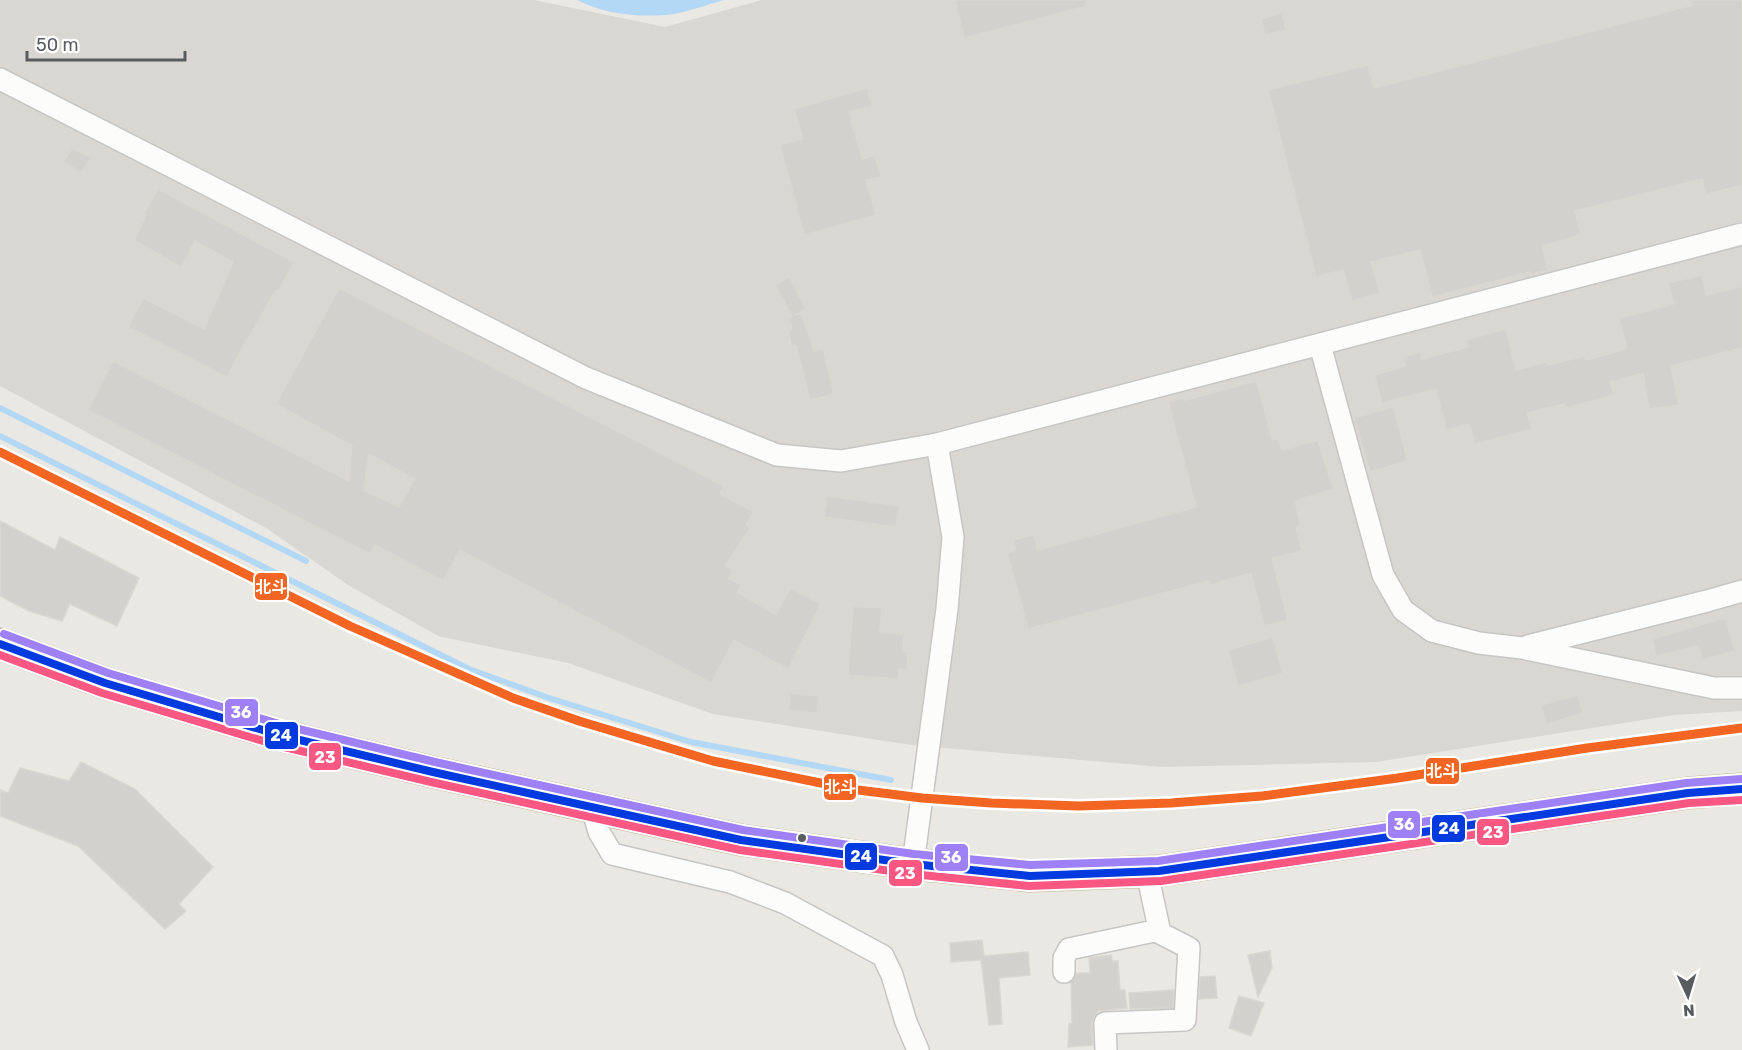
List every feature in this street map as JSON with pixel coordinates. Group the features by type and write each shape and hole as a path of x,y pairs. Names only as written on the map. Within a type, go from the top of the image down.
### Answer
{"highway":[{"path":"0,644 105,683 283,736 433,772 741,840 913,864 1030,876 1147,872 1688,793 1742,789"}],"street":[{"path":"0,79 586,378 777,455 841,461 937,444 1742,234"},
{"path":"1320,345 1383,575 1403,610 1432,631 1479,643 1522,648 1714,688 1742,688"},
{"path":"913,864 953,537 937,444"},
{"path":"1522,648 1742,591"},
{"path":"591,807 599,832 612,854 730,882 763,894 785,903 883,956 892,975 906,1022 918,1050"},
{"path":"1106,1050 1106,1023 1185,1020 1189,948 1160,933 1147,872"},
{"path":"1064,972 1064,958 1069,950 1160,930"}],"shaded area":[{"path":"0,0 534,0 665,27 762,0 1742,0 1742,711 1674,715 1376,762 1161,767 911,745 713,714 568,663 438,636 348,585 266,528 0,386"}],"water":[{"path":"577,0 724,0 680,13 650,16 612,12"}],"building":[{"path":"955,0 1086,0 1087,6 964,38"},
{"path":"1691,0 1742,0 1742,185 1706,194 1702,179 1575,211 1581,235 1542,246 1548,270 1531,274 1530,272 1432,297 1420,250 1371,262 1380,293 1352,301 1343,270 1316,277 1268,90 1368,65 1374,88 1693,5"},
{"path":"1282,13 1286,30 1265,35 1261,19"},
{"path":"867,88 872,106 849,112 862,159 875,155 881,177 866,180 876,215 804,235 780,145 803,139 794,109"},
{"path":"72,148 91,158 82,173 63,162"},
{"path":"158,189 294,262 247,339 227,377 128,327 143,298 204,329 233,262 195,241 181,267 134,240 146,215 144,214"},
{"path":"1702,275 1707,295 1742,286 1742,348 1671,366 1679,405 1649,409 1643,373 1610,382 1614,395 1566,408 1565,404 1527,413 1532,429 1475,444 1470,424 1446,430 1436,389 1382,403 1374,375 1406,366 1403,357 1420,352 1422,359 1468,347 1466,340 1506,329 1516,370 1584,356 1586,360 1627,349 1619,318 1674,304 1668,283"},
{"path":"789,277 806,309 795,315 801,313 814,351 823,348 834,394 810,400 796,346 791,346 789,330 792,329 789,317 792,316 775,285"},
{"path":"339,288 724,486 720,494 754,512 746,525 750,528 725,566 733,570 729,578 742,585 737,592 776,615 790,588 821,604 788,669 734,640 711,683 460,550 443,581 375,545 370,554 88,410 113,361 349,481 352,446 276,404","holes":["369,454 414,479 399,507 364,490"]},
{"path":"1257,381 1272,440 1278,439 1282,450 1318,440 1333,489 1295,501 1301,526 1296,527 1302,551 1272,558 1288,620 1264,626 1251,573 1210,585 1209,581 1028,629 1007,553 1016,550 1013,540 1034,535 1038,550 1196,507 1168,402 1184,398 1185,400"},
{"path":"1393,407 1408,461 1370,472 1354,418"},
{"path":"827,496 899,506 896,527 824,517"},
{"path":"0,521 55,550 60,537 139,578 117,626 70,604 62,621 29,611 0,596"},
{"path":"853,606 882,608 880,632 904,634 903,651 908,652 907,670 899,669 898,679 848,675"},
{"path":"1725,618 1735,651 1702,660 1698,646 1656,656 1652,639"},
{"path":"1273,637 1283,673 1238,686 1228,650"},
{"path":"790,693 819,696 817,713 788,710"},
{"path":"1578,695 1583,713 1547,724 1541,705"},
{"path":"81,762 135,789 213,867 179,904 186,911 165,929 78,846 0,816 0,790 8,793 20,768 69,781"},
{"path":"982,940 984,956 1028,952 1030,975 999,978 1002,1024 989,1025 981,960 951,962 950,943"},
{"path":"1270,951 1272,968 1258,997 1248,955"},
{"path":"1111,955 1112,961 1118,961 1120,990 1125,990 1127,1008 1098,1011 1092,1023 1093,1045 1068,1047 1069,1024 1072,1023 1071,982 1077,973 1090,973 1089,958"},
{"path":"1215,976 1217,998 1199,999 1200,977"},
{"path":"1174,990 1173,1008 1130,1009 1129,993"},
{"path":"1239,996 1264,1003 1251,1036 1229,1028"}],"waterway":[{"path":"0,408 306,561"},
{"path":"0,436 469,669 549,698 691,742 891,780"}],"transit line":[{"name":"北斗","path":"0,452 350,626 513,698 579,721 713,761 850,789 922,798 991,803 1079,806 1171,803 1262,796 1398,778 1587,748 1742,728"},
{"name":"36","path":"4,634 108,673 286,726 435,762 743,830 914,854 1030,865 1158,861 1686,783 1741,779"},
{"name":"24","path":"0,644 105,683 283,736 433,772 741,840 913,864 1030,876 1159,871 1688,793 1742,789"},
{"name":"23","path":"0,655 102,693 280,746 431,782 740,850 912,874 1029,886 1161,881 1689,803 1742,800"}]}
